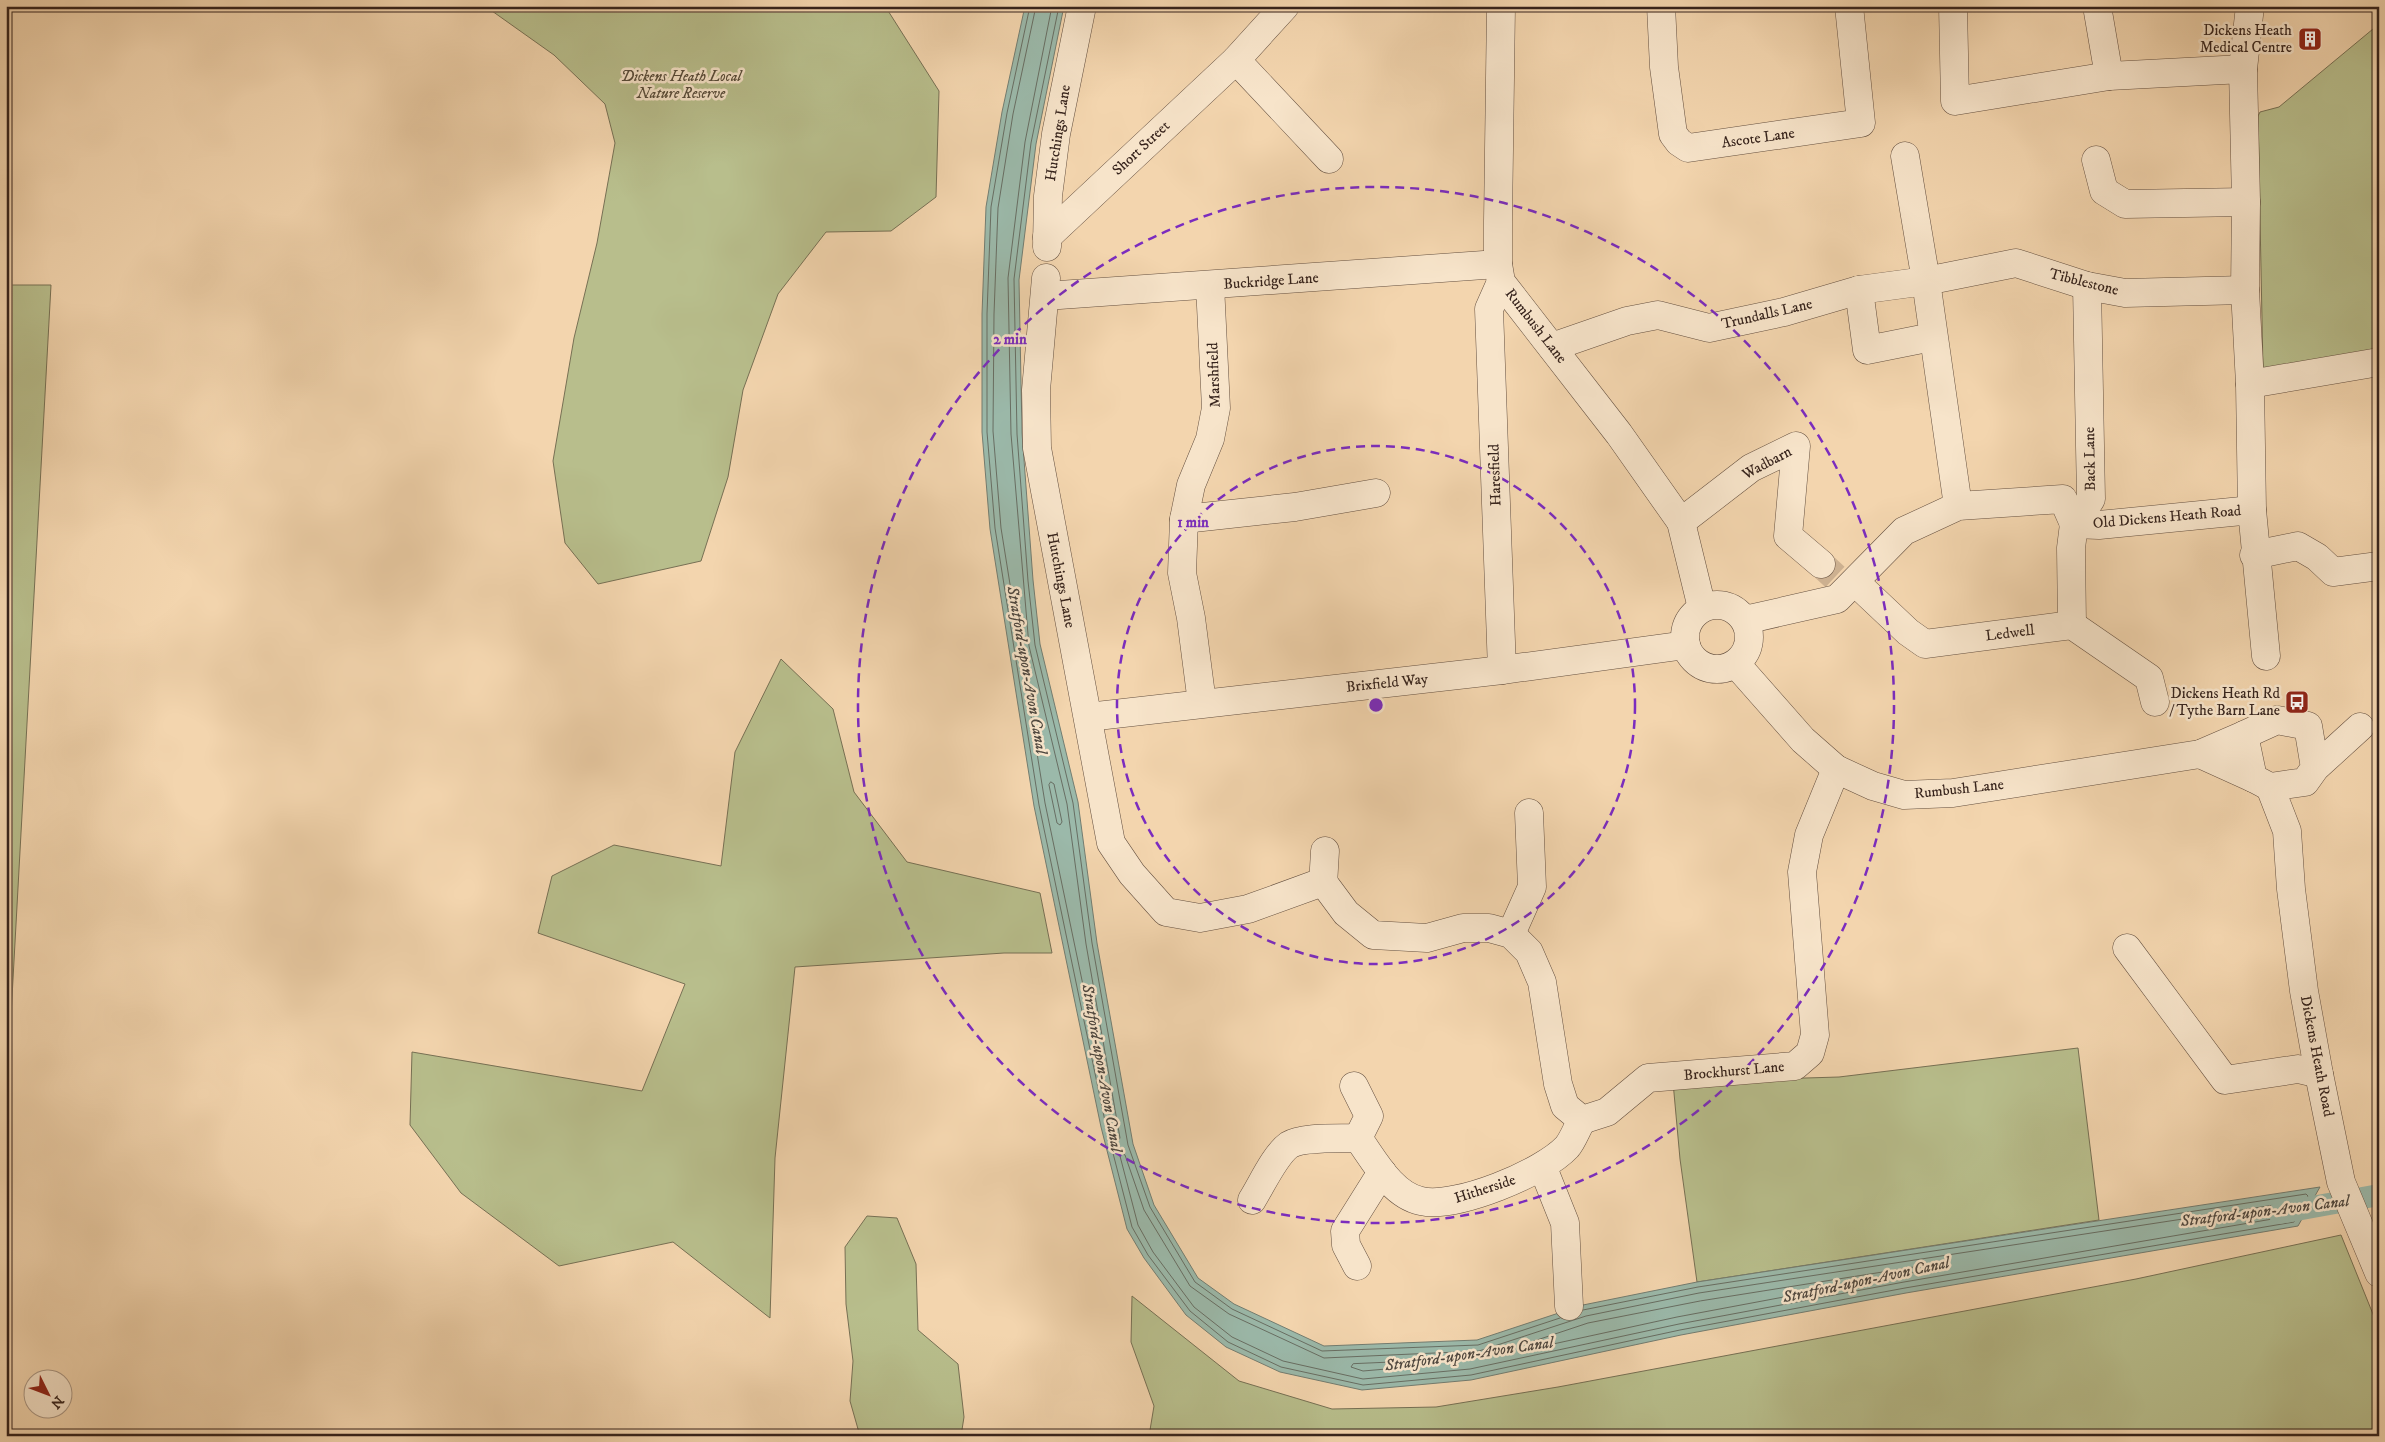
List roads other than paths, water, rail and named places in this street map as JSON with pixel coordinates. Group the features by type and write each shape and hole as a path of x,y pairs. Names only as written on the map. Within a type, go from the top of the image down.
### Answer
{"street":[{"name":"Hutchings Lane","path":"1082,6 1056,134 1048,196 1046,268 1036,390 1036,448 1111,843 1132,874 1166,912 1200,918 1248,909 1317,884 1323,885"},
{"name":"Short Street","path":"1046,268 1285,6"},
{"path":"1499,273 1501,6"},
{"name":"Ascote Lane","path":"1661,6 1664,67 1673,134 1679,142 1688,148 1861,123 1849,6"},
{"path":"1954,6 1955,101 2110,76 2243,69"},
{"path":"2097,6 2110,76"},
{"name":"Old Dickens Heath Road","path":"2250,6 2243,69 2246,202 2245,290 2250,384 2254,556 2266,656"},
{"path":"1236,60 1329,159"},
{"path":"1905,156 1926,281 1932,337 1958,506"},
{"path":"2096,160 2104,191 2125,204 2246,202"},
{"name":"Tibblestone","path":"1926,281 2016,263 2087,286 2125,292 2245,290"},
{"name":"Buckridge Lane","path":"1046,268 1210,285 1499,273"},
{"name":"Rumbush Lane","path":"1499,273 1552,347 1619,434 1681,522 1702,608"},
{"name":"Haresfield","path":"1499,273 1489,309 1502,670"},
{"name":"Trundalls Lane","path":"1552,347 1626,321 1658,315 1709,328 1784,312 1859,290 1926,281"},
{"name":"Marshfield","path":"1202,703 1191,618 1182,574 1184,519 1191,485 1210,439 1216,408 1210,285"},
{"name":"Back Lane","path":"2072,625 2071,548 2074,524 2091,499 2087,286"},
{"path":"1859,290 1867,350 1932,337"},
{"path":"2250,384 2379,362"},
{"name":"Wadbarn","path":"1681,522 1751,468 1796,446 1788,536 1839,578"},
{"path":"1184,519 1296,507 1376,493"},
{"name":"Old Dickens Heath Road","path":"1745,620 1836,599 1839,578 1904,531 1958,506 2063,499 2074,524 2099,525 2252,510"},
{"path":"2254,556 2298,546 2317,557 2333,572 2379,566"},
{"name":"Ledwell","path":"1839,578 1925,644 2072,625"},
{"path":"1712,605 1731,608 1745,620 1749,630 1748,649 1736,664 1726,668 1706,668 1697,663 1690,655 1686,645 1685,634 1688,624 1702,608 1712,605"},
{"path":"2072,625 2149,678 2155,702"},
{"name":"Brixfield Way","path":"1088,717 1502,670 1686,645"},
{"name":"Rumbush Lane","path":"1736,664 1803,740 1836,769 1873,786 1904,795 1953,793 2200,754 2277,720 2308,726"},
{"name":"Dickens Heath Road","path":"2308,726 2369,724"},
{"name":"Dickens Heath Road","path":"2287,831 2310,775 2369,724"},
{"path":"2200,754 2261,782 2310,775 2308,726"},
{"name":"Dickens Heath Road","path":"2244,735 2261,782 2287,831 2291,889 2319,1074 2341,1182 2374,1264"},
{"name":"Brockhurst Lane","path":"1582,1120 1607,1112 1648,1078 1795,1066 1810,1053 1816,1035 1802,872 1809,835 1836,769"},
{"path":"1511,934 1532,887 1529,813"},
{"path":"1325,851 1323,885 1326,886 1346,913 1373,935 1427,938 1463,928 1489,928 1511,934 1529,952 1542,982 1558,1084 1565,1106 1582,1120"},
{"path":"2128,948 2225,1080 2298,1069 2319,1074"},
{"path":"1252,1200 1280,1156 1290,1145 1304,1140 1358,1138 1369,1116 1354,1086"},
{"name":"Hitherside","path":"1358,1138 1392,1186 1420,1201 1453,1201 1543,1168 1568,1146 1582,1120"},
{"path":"1543,1168 1565,1223 1569,1306"},
{"path":"1357,1266 1346,1244 1345,1232 1382,1172"}],"water":[{"path":"1025,6 1064,6 1036,144 1019,280 1022,433 1033,580 1040,644 1078,802 1097,943 1133,1144 1154,1205 1198,1278 1234,1304 1324,1346 1477,1340 1583,1305 1697,1282 2320,1187 2298,1226 1906,1293 1681,1335 1471,1380 1362,1390 1280,1372 1226,1347 1186,1315 1144,1258 1127,1229 1101,1127 1034,806 990,529 982,432 982,314 986,207 1002,112"}],"waterway":[{"name":"Stratford-upon-Avon Canal","path":"2279,1213 2379,1195"}],"tunnel":[{"path":"1821,564 1835,577"}],"place":[{"name":"Dickens Heath Medical Centre","path":"2310,39"},
{"name":"Dickens Heath Rd / Tythe Barn Lane","path":"2297,702"}],"park label":[{"name":"Dickens Heath Local Nature Reserve","path":"681,84"}]}
